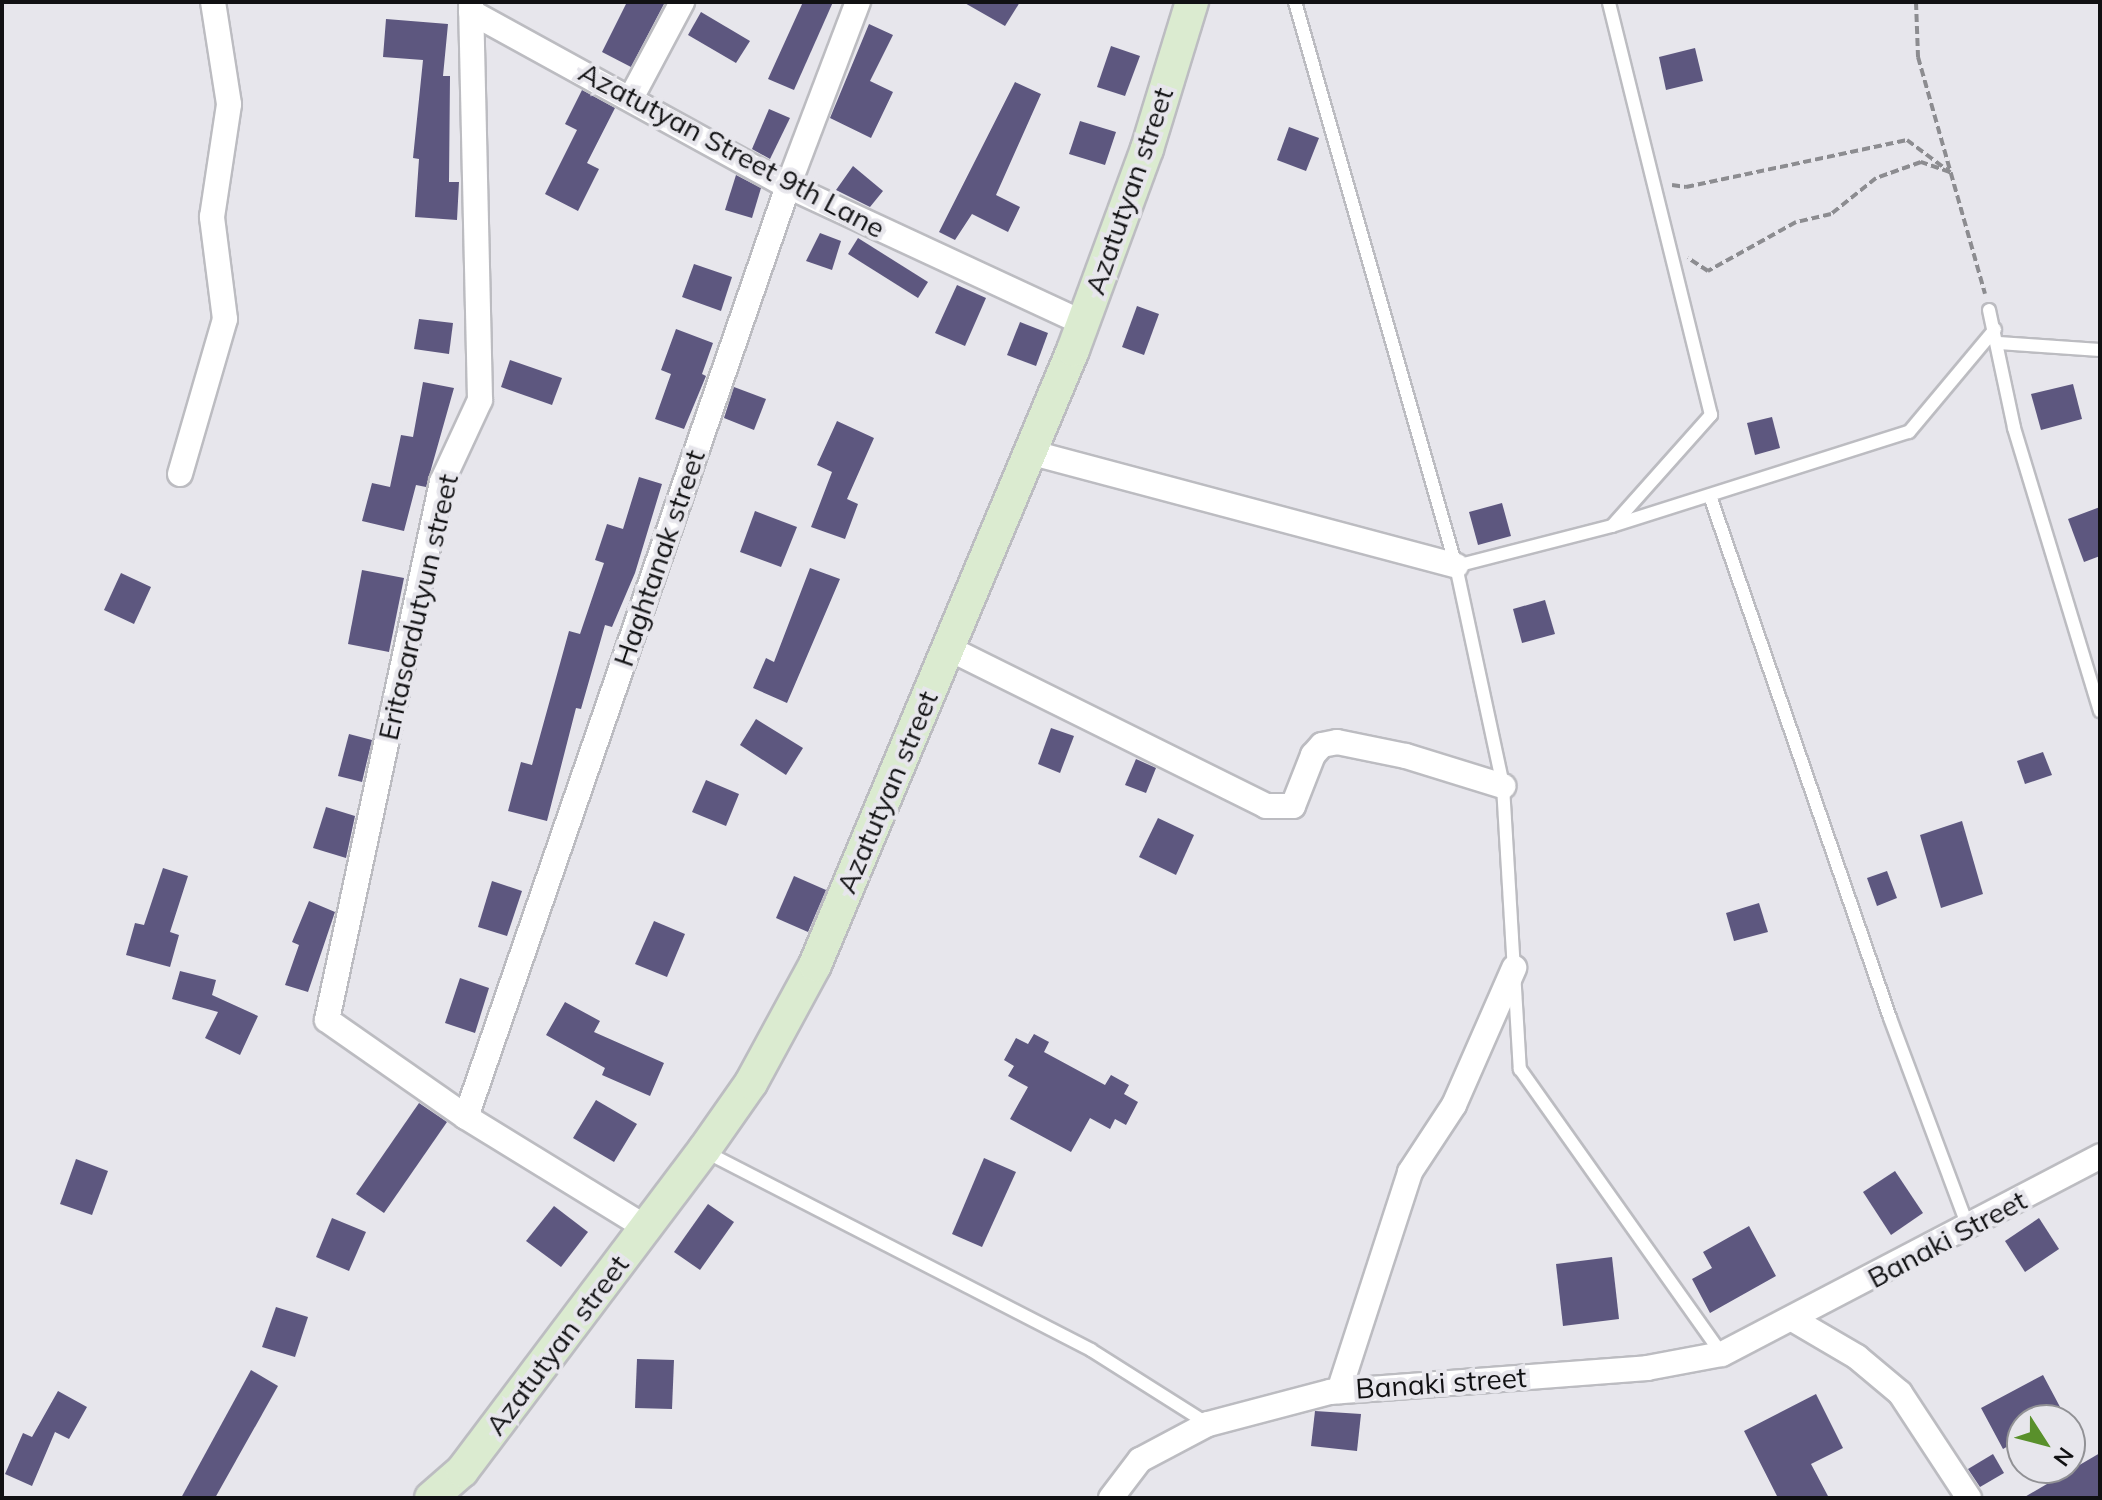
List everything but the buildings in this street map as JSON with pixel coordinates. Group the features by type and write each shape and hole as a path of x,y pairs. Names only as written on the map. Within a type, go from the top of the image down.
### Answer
{"street":[{"path":"180,474 225,319 212,217 229,104 213,2"},
{"path":"631,98 682,2"},
{"name":"Haghtanak street","path":"466,1117 788,186 858,2"},
{"name":"Azatutyan street","path":"431,1498 460,1485 704,1150 751,1083 815,965 1083,323 1147,149 1192,2"},
{"name":"Azatutyan Street 9th Lane","path":"471,7 788,186 1083,323"},
{"name":"Eritasardutyun street","path":"466,1117 327,1020 442,482 480,400 471,7"},
{"path":"1029,452 1456,566"},
{"path":"948,648 1266,806 1293,806 1313,755 1322,745 1337,742 1406,756 1503,786"},
{"path":"1339,1391 1410,1172 1454,1105 1514,968"},
{"path":"466,1117 645,1227"},
{"name":"Banaki Street","path":"1794,1320 1969,1229 2100,1156"},
{"path":"1794,1320 1857,1357 1900,1393 1969,1498"},
{"name":"Banaki street","path":"1111,1498 1140,1460 1208,1424 1339,1391 1647,1368 1722,1354 1794,1320"}],"lane":[{"path":"1295,2 1456,566 1503,786 1520,1069 1722,1354"},
{"path":"1609,2 1711,415 1612,526"},
{"path":"1989,310 1999,343 2014,428 2100,711"},
{"path":"1456,566 1612,526 1909,432 1995,329"},
{"path":"1999,343 2100,350"},
{"path":"1710,496 1890,1018 1969,1229"},
{"path":"704,1150 1091,1350 1208,1424"}],"path":[{"path":"1916,2 1918,57 1989,310"},
{"path":"1654,182 1686,187 1907,140 1950,172"},
{"path":"1669,246 1708,271 1796,222 1831,214 1876,178 1921,162 1950,172"}]}
